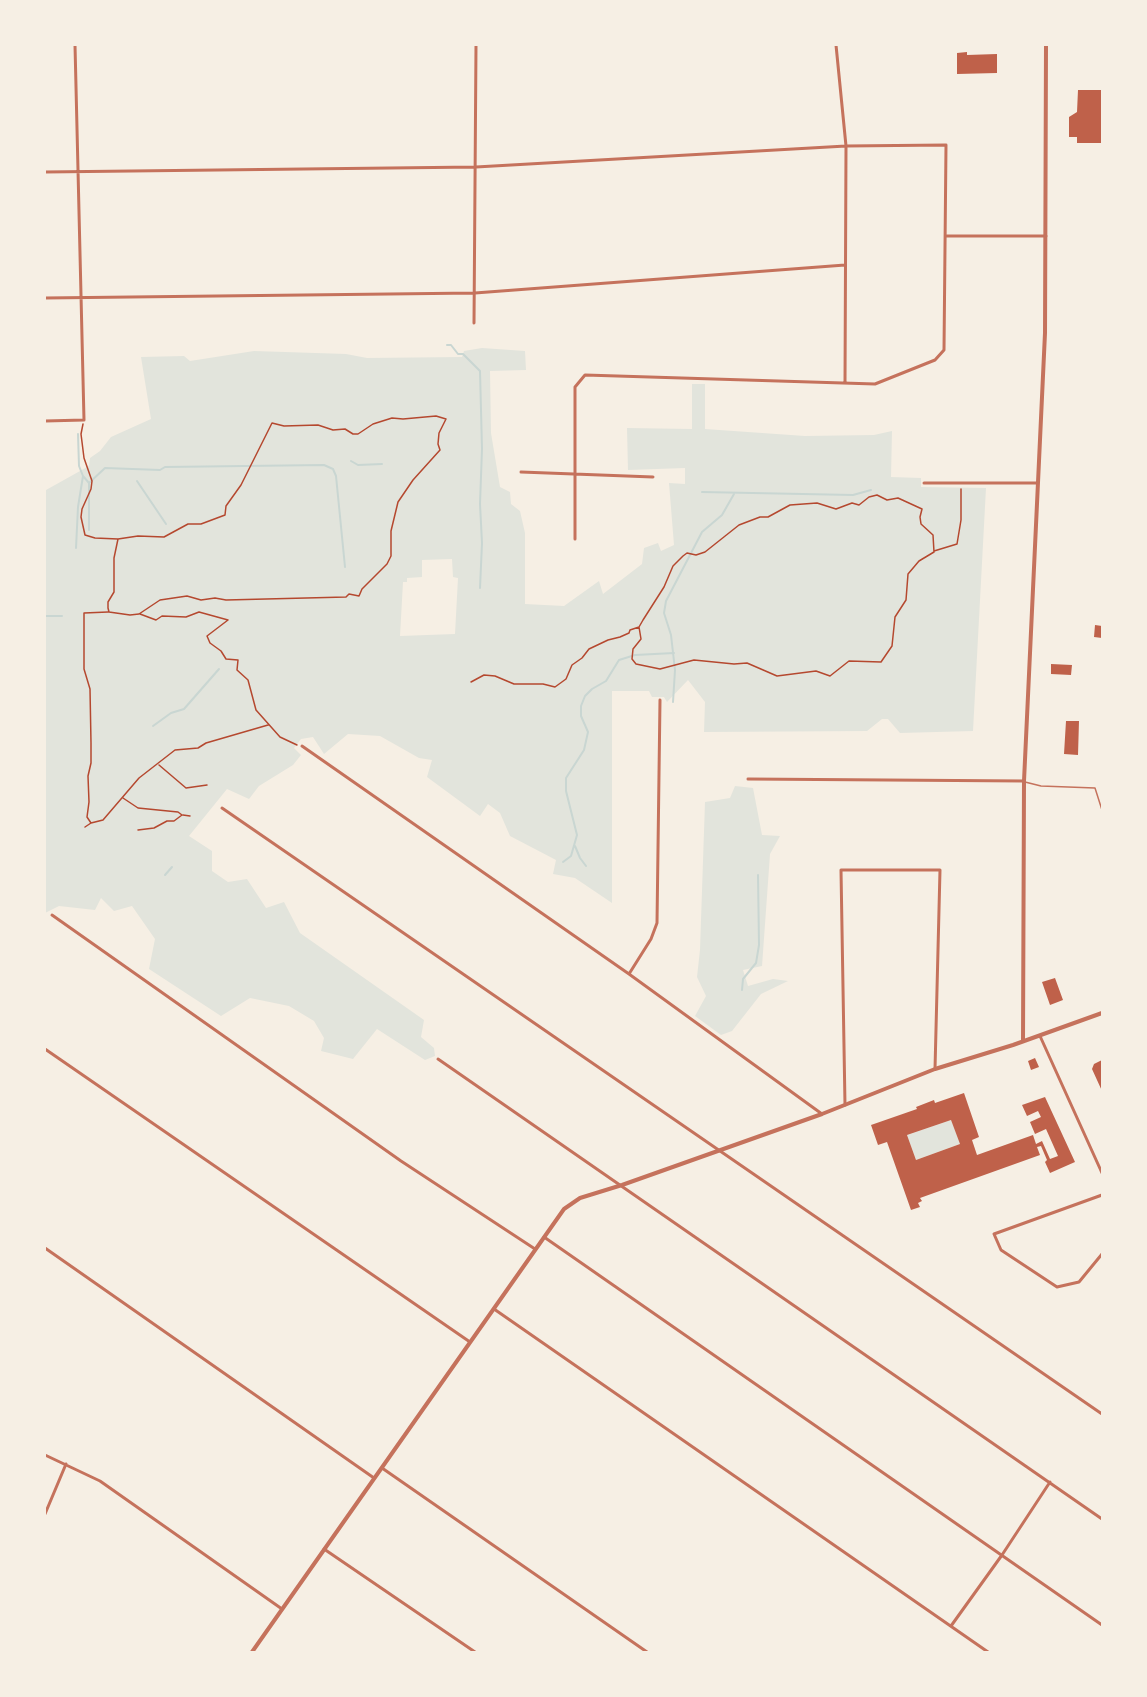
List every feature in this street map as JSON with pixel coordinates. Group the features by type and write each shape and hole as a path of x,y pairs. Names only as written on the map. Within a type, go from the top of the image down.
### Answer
{"street":[{"path":"45,421 84,420 75,45"},
{"path":"474,323 476,45"},
{"path":"836,45 846,146 844,383"},
{"path":"1023,1041 1024,781 1044,376 1046,45"},
{"path":"45,171 476,167 846,146 946,145 944,350 935,360 875,384 585,375 575,387 575,539"},
{"path":"946,236 1046,236"},
{"path":"45,298 475,293 845,264"},
{"path":"521,472 653,477"},
{"path":"924,483 1039,483"},
{"path":"629,974 651,939 657,924 660,700"},
{"path":"302,746 629,974 822,1114"},
{"path":"748,780 1024,781"},
{"path":"222,808 1102,1413"},
{"path":"845,1105 842,870 940,870 935,1069"},
{"path":"52,915 401,1161 535,1249"},
{"path":"252,1652 564,1209 580,1198 822,1114 935,1069 1102,1013"},
{"path":"1039,1035 1102,1173"},
{"path":"45,1049 470,1342"},
{"path":"438,1059 1102,1519"},
{"path":"1102,1195 994,1234 1001,1250 1057,1287 1079,1282 1102,1254"},
{"path":"544,1237 1102,1625"},
{"path":"45,1248 374,1478"},
{"path":"494,1309 988,1652"},
{"path":"45,1455 100,1481 282,1608"},
{"path":"45,1514 66,1464"},
{"path":"381,1468 647,1652"},
{"path":"951,1626 1002,1555 1050,1482"},
{"path":"324,1549 475,1652"}],"lane":[{"path":"1024,781 1041,786 1095,788 1102,810"}],"path":[{"path":"84,420 81,434 84,458 92,481 82,509 81,517 85,535 118,539 138,536 164,537 188,524 201,524 225,515 226,506 241,485 272,423 284,426 318,424 333,430 345,429 358,434 373,424 392,418 436,416 446,418 439,433 440,450 413,480 398,502 391,531 391,556 387,564 358,596 349,594 346,597 226,600 215,598 201,600 187,596 160,600 139,614"},
{"path":"639,627 641,639 633,649 632,659 636,664 660,669 694,660 747,663 777,676 816,671 830,676 849,661 880,662 892,646 895,617 906,600 908,574 919,561 934,552 957,544 962,483"},
{"path":"471,682 484,675 495,676 514,684 543,684 555,687 566,678 572,665 589,649 620,638 630,630 639,627 664,587 673,566 687,553 691,555 705,552 739,525 760,517 768,517 790,505 817,503 836,509 852,503 859,505 869,497 877,495 887,500 898,498 922,510 921,524 933,535 934,552"},
{"path":"109,612 108,603 114,592 114,558 118,539"},
{"path":"91,823 87,817 91,743 90,689 84,669 84,614 109,612 139,614 156,620 162,616 186,617 199,612 228,620 207,636 210,643 221,651 226,659 238,660 237,670 248,680 256,710 269,725 280,737 302,746"},
{"path":"85,827 103,820 139,778 175,750 198,748 215,740 269,725"},
{"path":"158,764 186,788 207,785"},
{"path":"122,797 138,808 178,812 190,816"},
{"path":"138,831 154,828 166,821 174,821 182,815"}],"shaded area":[{"path":"482,348 525,351 526,370 490,371 491,433 500,487 510,492 511,504 520,511 525,533 525,604 564,606 599,581 603,594 642,564 644,548 658,543 661,551 674,545 669,483 685,484 685,468 628,470 627,428 692,429 692,384 705,384 705,429 805,436 874,435 892,431 891,477 921,478 921,487 986,488 973,731 900,733 888,719 882,719 867,731 704,732 705,702 688,680 667,702 664,697 652,697 649,691 612,691 612,903 575,878 553,874 556,860 510,836 500,813 488,804 480,816 427,777 432,760 419,758 380,736 348,734 324,754 313,737 301,739 294,748 301,755 293,765 259,786 249,799 227,789 189,836 212,851 212,871 228,882 247,879 266,908 284,902 300,933 424,1020 421,1037 434,1048 435,1056 425,1060 377,1029 353,1059 321,1051 324,1038 314,1021 289,1006 250,998 221,1016 149,969 155,939 132,906 114,911 101,898 95,910 59,906 45,913 46,490 89,466 90,458 100,451 111,437 151,419 141,357 184,356 190,361 254,351 346,354 367,358 462,357 464,351","holes":["452,559 453,577 458,578 455,634 400,636 403,582 407,582 407,578 422,577 422,560"]},
{"path":"735,786 753,788 762,835 780,836 770,854 762,966 743,970 748,986 773,979 788,981 761,994 732,1031 721,1035 695,1016 706,996 697,977 705,802 730,798"},
{"path":"951,1120 960,1144 916,1160 907,1135"}],"building":[{"path":"967,52 967,55 997,54 997,73 957,74 957,53"},
{"path":"1078,90 1102,90 1102,143 1077,143 1077,137 1069,137 1069,117 1077,112"},
{"path":"1095,625 1102,626 1102,638 1094,637"},
{"path":"1051,664 1072,665 1071,675 1051,674"},
{"path":"1066,721 1079,721 1078,755 1064,754"},
{"path":"1055,978 1063,1000 1050,1005 1042,982"},
{"path":"1035,1058 1039,1067 1031,1070 1028,1061"},
{"path":"1102,1060 1102,1091 1092,1069 1094,1064"},
{"path":"964,1093 979,1137 972,1140 977,1155 1033,1135 1036,1144 1042,1141 1050,1159 1058,1156 1046,1129 1035,1134 1030,1122 1041,1117 1038,1111 1027,1116 1022,1105 1045,1097 1075,1162 1050,1173 1041,1146 1037,1147 1040,1155 920,1198 922,1201 918,1203 920,1207 911,1210 887,1142 878,1145 871,1125 917,1109 916,1107 934,1100 935,1103","holes":["951,1120 960,1144 916,1160 907,1135"]}],"waterway":[{"path":"447,345 451,345 458,354 463,354 480,371 482,449 480,588"},
{"path":"78,434 79,466 89,483 89,530"},
{"path":"351,461 358,465 382,464"},
{"path":"89,483 105,468 160,470 165,467 324,465 333,469 336,476 345,567"},
{"path":"76,548 78,507 83,476"},
{"path":"137,481 166,524"},
{"path":"702,492 853,495 871,490"},
{"path":"673,702 675,670 671,635 664,613 666,601 702,532 722,515 734,494"},
{"path":"45,616 62,616"},
{"path":"563,862 571,856 577,835 566,791 566,778 584,750 588,732 581,716 581,706 585,696 606,681 619,660 635,655 674,653"},
{"path":"153,726 171,713 184,709 219,669"},
{"path":"575,846 586,866"},
{"path":"165,875 172,867"},
{"path":"742,990 743,979 756,963 759,945 758,875"}]}
